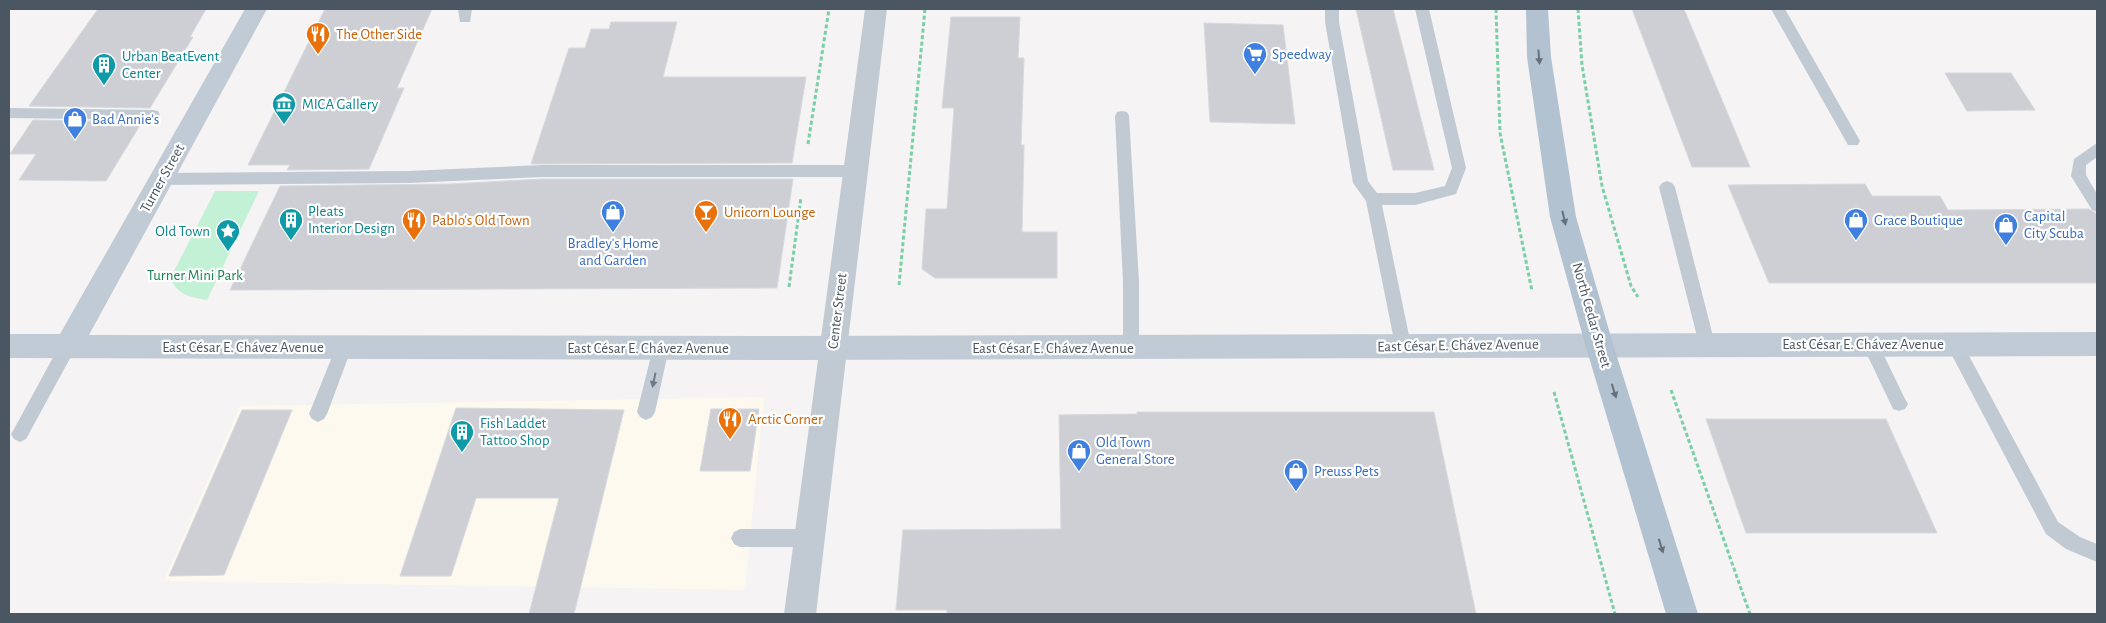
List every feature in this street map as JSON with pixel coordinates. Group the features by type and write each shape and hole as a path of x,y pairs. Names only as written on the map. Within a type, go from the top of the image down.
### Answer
{"main road":[{"name":"North Cedar Street","path":"1537,9 1539,57 1563,217 1599,344 1682,614"}],"street":[{"name":"Turner Street","path":"68,346 256,9"},
{"name":"Center Street","path":"800,614 876,9"},
{"name":"East César E. Chávez Avenue","path":"9,346 1131,349 1403,345 2097,344"}],"lane":[{"path":"1332,9 1332,22 1361,183 1373,199 1403,345"},
{"path":"1373,199 1415,199 1451,190 1459,168 1422,9"},
{"path":"1778,9 1853,141"},
{"path":"9,113 153,115"},
{"path":"1122,116 1131,282 1131,349"},
{"path":"2097,149 2079,163 2078,176 2097,206"},
{"path":"161,179 408,177 552,171 855,171"},
{"path":"1667,187 1707,344"},
{"path":"1870,344 1898,404"},
{"path":"1954,344 2052,528 2073,543 2097,553"},
{"path":"20,434 68,346"},
{"path":"318,414 344,347"},
{"path":"646,412 661,348"},
{"path":"740,538 810,538"}],"path":[{"path":"899,285 925,9"},
{"path":"1496,9 1500,132 1532,291"},
{"path":"1578,9 1582,65 1602,186 1631,286 1638,297"},
{"path":"1671,390 1750,614"},
{"path":"1554,392 1615,614"}],"shaded area":[{"path":"764,397 745,590 164,581 240,406"}],"green space":[{"name":"Turner Mini Park","path":"215,191 259,191 207,300 195,298 181,292 170,279"}],"building":[{"path":"98,9 206,9 190,37 193,37 150,108 29,106"},
{"path":"325,9 432,9 397,88 404,88 369,169 287,170 290,165 248,165"},
{"path":"1356,9 1393,9 1434,170 1393,170"},
{"path":"1632,9 1684,9 1750,167 1692,167"},
{"path":"951,17 1020,17 1018,58 1024,58 1021,145 1024,145 1022,232 1057,232 1057,278 935,278 922,269 926,209 947,209 954,108 942,108"},
{"path":"611,22 677,22 663,77 806,77 792,163 531,164 569,48 585,48 591,29 609,29"},
{"path":"1204,23 1283,25 1295,124 1210,122"},
{"path":"1945,73 2011,73 2035,110 1967,111"},
{"path":"33,120 142,122 106,181 19,180 36,154 10,154"},
{"path":"542,179 793,179 777,288 230,290 280,186 450,184"},
{"path":"1865,184 1872,196 1940,196 1948,210 2089,209 2097,214 2097,283 1769,283 1728,185"},
{"path":"456,408 624,410 574,614 529,614 559,498 476,498 451,576 400,576"},
{"name":"Arctic Corner","path":"711,409 759,409 750,471 700,471"},
{"path":"242,410 292,410 224,575 169,576"},
{"name":"Preuss Pets","path":"1137,412 1434,412 1476,614 947,614 947,610 896,610 903,530 1061,529 1059,415 1137,414"},
{"path":"1706,419 1886,419 1937,533 1746,533"}],"place":[{"name":"The Other Side","path":"318,55"},
{"name":"Speedway","path":"1255,75"},
{"name":"Urban BeatEvent Center","path":"104,86"},
{"name":"MICA Gallery","path":"284,125"},
{"name":"Bad Annie’s","path":"75,140"},
{"name":"Bradley's Home and Garden","path":"613,233"},
{"name":"Unicorn Lounge","path":"706,233"},
{"name":"Pleats Interior Design","path":"291,241"},
{"name":"Pablo's Old Town","path":"414,241"},
{"name":"Grace Boutique","path":"1856,241"},
{"name":"Capital City Scuba","path":"2006,246"},
{"name":"Old Town","path":"228,252"},
{"name":"Arctic Corner","path":"730,440"},
{"name":"Fish Laddet Tattoo Shop","path":"462,453"},
{"name":"Old Town General Store","path":"1079,472"},
{"name":"Preuss Pets","path":"1296,492"}]}
